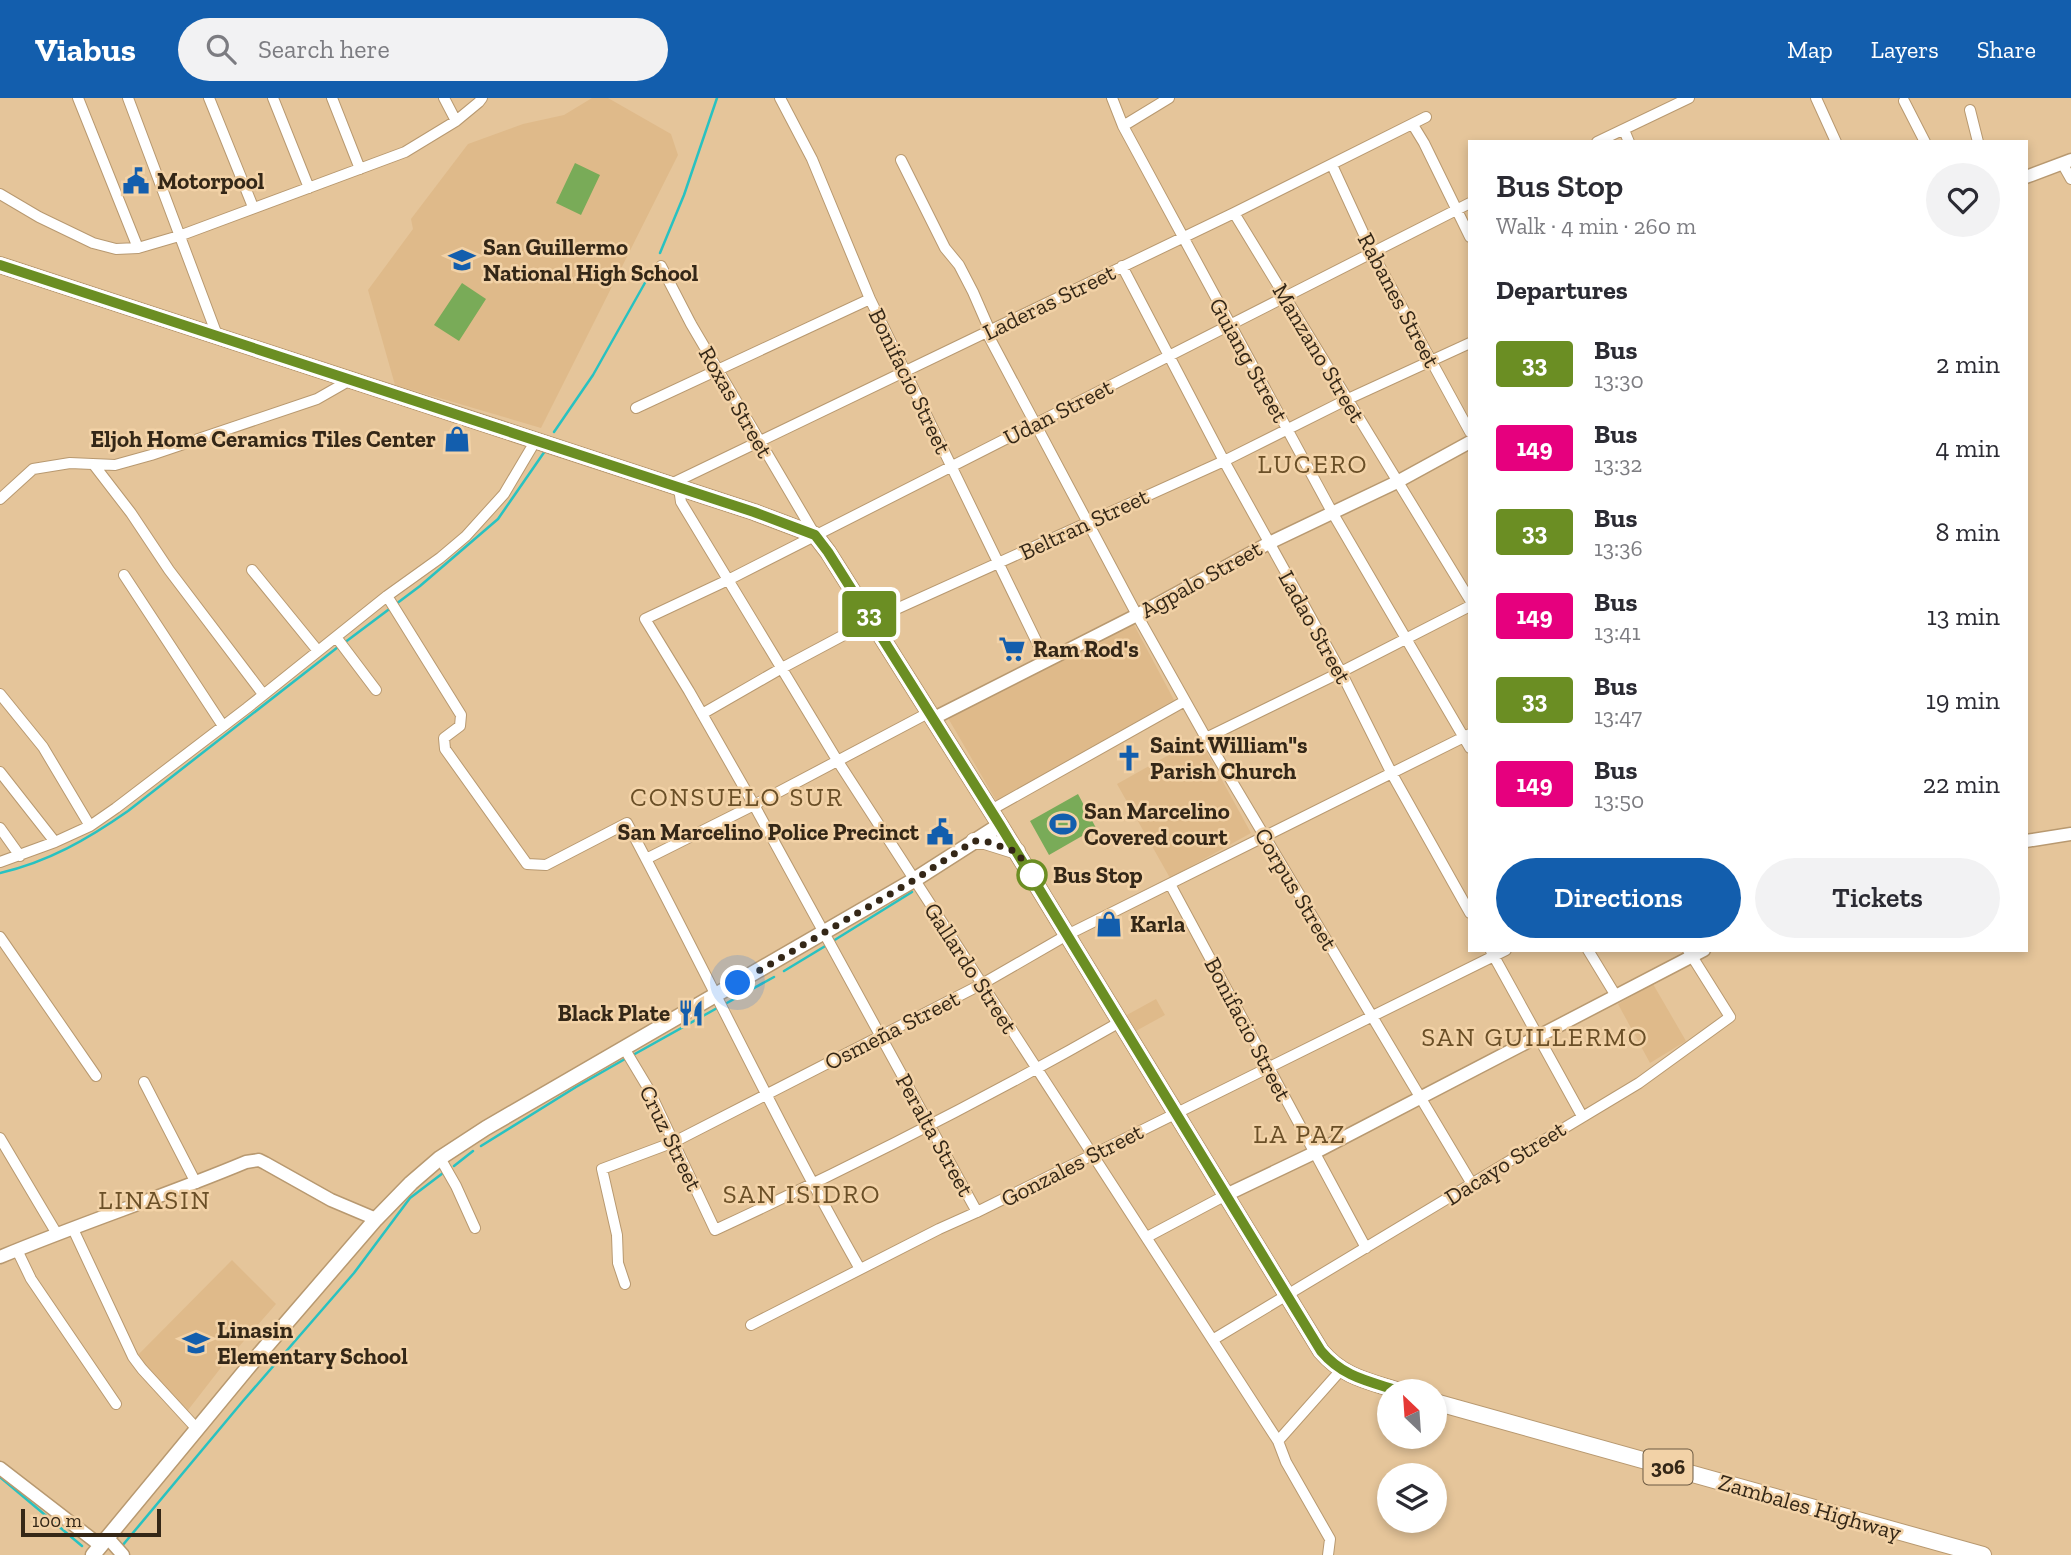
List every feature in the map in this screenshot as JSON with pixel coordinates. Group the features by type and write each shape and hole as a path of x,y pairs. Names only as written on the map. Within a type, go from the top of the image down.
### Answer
{"main road":[{"path":"0,265 754,512 815,535 872,620 991,810 1321,1351 1350,1376 1377,1384"},
{"path":"110,1549 197,1429 376,1219 440,1158 486,1128 914,880 1000,825"},
{"path":"974,841 985,841 1017,852"},
{"name":"Zambales Highway","path":"1447,1405 1983,1555"}],"street":[{"path":"78,98 138,248"},
{"path":"128,98 217,335"},
{"path":"209,98 253,208"},
{"path":"273,98 309,188"},
{"path":"332,98 360,169"},
{"path":"444,98 456,121"},
{"path":"0,194 39,217 93,243 116,249 138,248 179,236 405,152 456,121 482,98"},
{"name":"Bonifacio Street","path":"780,98 817,171 870,299 1046,661"},
{"name":"Guiang Street","path":"1112,98 1123,126 1332,512 1405,639 1467,736"},
{"path":"1123,126 1170,98"},
{"path":"1602,140 1689,98"},
{"path":"1816,98 1835,140"},
{"path":"1904,101 1924,140"},
{"path":"1970,110 1978,140"},
{"name":"Laderas Street","path":"675,487 759,441 1234,213 1426,117"},
{"path":"1413,125 1468,233"},
{"path":"1624,130 1628,140"},
{"name":"Corpus Street","path":"901,160 945,248 963,274 988,332 1137,615 1206,738 1472,1184"},
{"path":"2028,176 2066,161 2071,179"},
{"name":"Rabanes Street","path":"1332,165 1373,254 1468,428"},
{"name":"Udan Street","path":"645,619 1037,425 1468,205"},
{"name":"Manzano Street","path":"1234,213 1468,600"},
{"name":"Roxas Street","path":"661,266 691,324 815,535"},
{"name":"Ladao Street","path":"1122,266 1392,774 1468,909"},
{"path":"636,408 870,299"},
{"name":"Beltran Street","path":"702,714 872,620 1224,461 1348,399 1468,344"},
{"path":"0,499 33,469 70,463 115,466 317,398 352,379"},
{"path":"0,862 55,842 90,825 136,794 318,651 340,643 466,536 504,494 536,440"},
{"name":"Agpalo Street","path":"646,859 837,761 1137,615 1269,543 1397,482 1468,443"},
{"path":"94,465 263,694"},
{"name":"Gallardo Street","path":"675,487 681,502 837,761 1278,1441 1286,1462 1330,1539 1328,1555"},
{"path":"252,570 318,651"},
{"path":"124,575 223,726"},
{"path":"391,601 461,715 460,726 444,738 445,749 527,863 546,865 627,823 811,1183 860,1269"},
{"path":"1206,738 1340,673 1468,604"},
{"name":"Peralta Street","path":"645,619 754,805 977,1212"},
{"path":"340,643 376,690"},
{"path":"0,694 43,747 90,825"},
{"path":"991,810 1185,701"},
{"name":"Osmeña Street","path":"625,1284 618,1263 617,1235 602,1168 674,1142 982,984 1067,935 1467,736"},
{"path":"0,772 55,842"},
{"path":"0,828 20,856"},
{"path":"2028,841 2071,834"},
{"name":"Bonifacio Street","path":"1170,884 1367,1248"},
{"path":"0,937 96,1076"},
{"path":"1589,952 1616,996"},
{"path":"1493,953 1582,1116"},
{"name":"Gonzales Street","path":"751,1325 939,1229 1373,1017 1493,953"},
{"path":"1147,1237 1616,996 1690,954"},
{"name":"Dacayo Street","path":"1214,1339 1639,1083 1730,1017 1690,954"},
{"path":"811,1183 930,1126 1120,1022"},
{"name":"Cruz Street","path":"624,1048 648,1088 715,1230 811,1183"},
{"path":"144,1082 196,1183"},
{"path":"0,1138 57,1234"},
{"path":"440,1158 475,1228"},
{"path":"0,1257 246,1162 259,1160 331,1199 376,1219"},
{"path":"73,1229 133,1357 197,1429"},
{"path":"17,1250 37,1288 116,1404"},
{"path":"1278,1441 1341,1370"},
{"path":"0,1468 110,1549"}],"shaded area":[{"path":"592,98 608,98 671,134 678,155 541,428 395,385 368,290 413,229 411,219 468,144 523,124 564,115"},
{"path":"1133,623 1174,700 997,802 948,718"},
{"path":"1199,738 1251,833 1170,878 1117,784"},
{"path":"1653,984 1686,1041 1650,1063 1618,1004"},
{"path":"1156,999 1165,1015 1134,1032 1125,1016"},
{"name":"Linasin Elementary School","path":"232,1260 276,1304 185,1414 134,1359"}],"green space":[{"path":"575,163 600,175 581,215 556,203"},
{"path":"462,283 486,299 459,341 434,325"},
{"name":"San Marcelino Covered court","path":"1078,794 1096,828 1049,855 1030,821"}],"waterway":[{"path":"660,253 684,195 717,98"},
{"path":"554,432 593,375 655,265"},
{"path":"344,643 420,586 498,519 545,451"},
{"path":"0,873 51,856 83,840 128,811 338,647"},
{"path":"833,941 912,892"},
{"path":"784,971 827,945"},
{"path":"725,1004 774,977"},
{"path":"633,1055 719,1007"},
{"path":"481,1146 625,1059"},
{"path":"454,1166 473,1151"},
{"path":"122,1546 354,1273 410,1198 443,1173"},
{"path":"0,1477 82,1546"}],"bus line":[{"name":"33","path":"0,265 754,512 815,535 868,613 1000,825 1309,1333 1321,1351 1341,1370 1350,1376 1377,1384"}],"place":[{"name":"Motorpool","path":"136,181"},
{"name":"San Guillermo National High School","path":"462,260"},
{"name":"Eljoh Home Ceramics Tiles Center","path":"457,439"},
{"name":"Ram Rod's","path":"1012,649"},
{"name":"Saint William\"s Parish Church","path":"1129,758"},
{"name":"San Marcelino Covered court","path":"1063,824"},
{"name":"San Marcelino Police Precinct","path":"940,832"},
{"name":"Bus Stop","path":"1032,875"},
{"name":"Karla","path":"1109,924"},
{"name":"Black Plate","path":"691,1013"},
{"name":"Linasin Elementary School","path":"196,1343"}],"district":[{"name":"LUCERO","path":"1313,464"},
{"name":"CONSUELO SUR","path":"737,797"},
{"name":"SAN GUILLERMO","path":"1535,1037"},
{"name":"LA PAZ","path":"1300,1134"},
{"name":"SAN ISIDRO","path":"802,1194"},
{"name":"LINASIN","path":"155,1200"}],"route":[{"path":"738,983 914,880 974,841 985,841 1017,852 1035,880 1032,875"}]}
